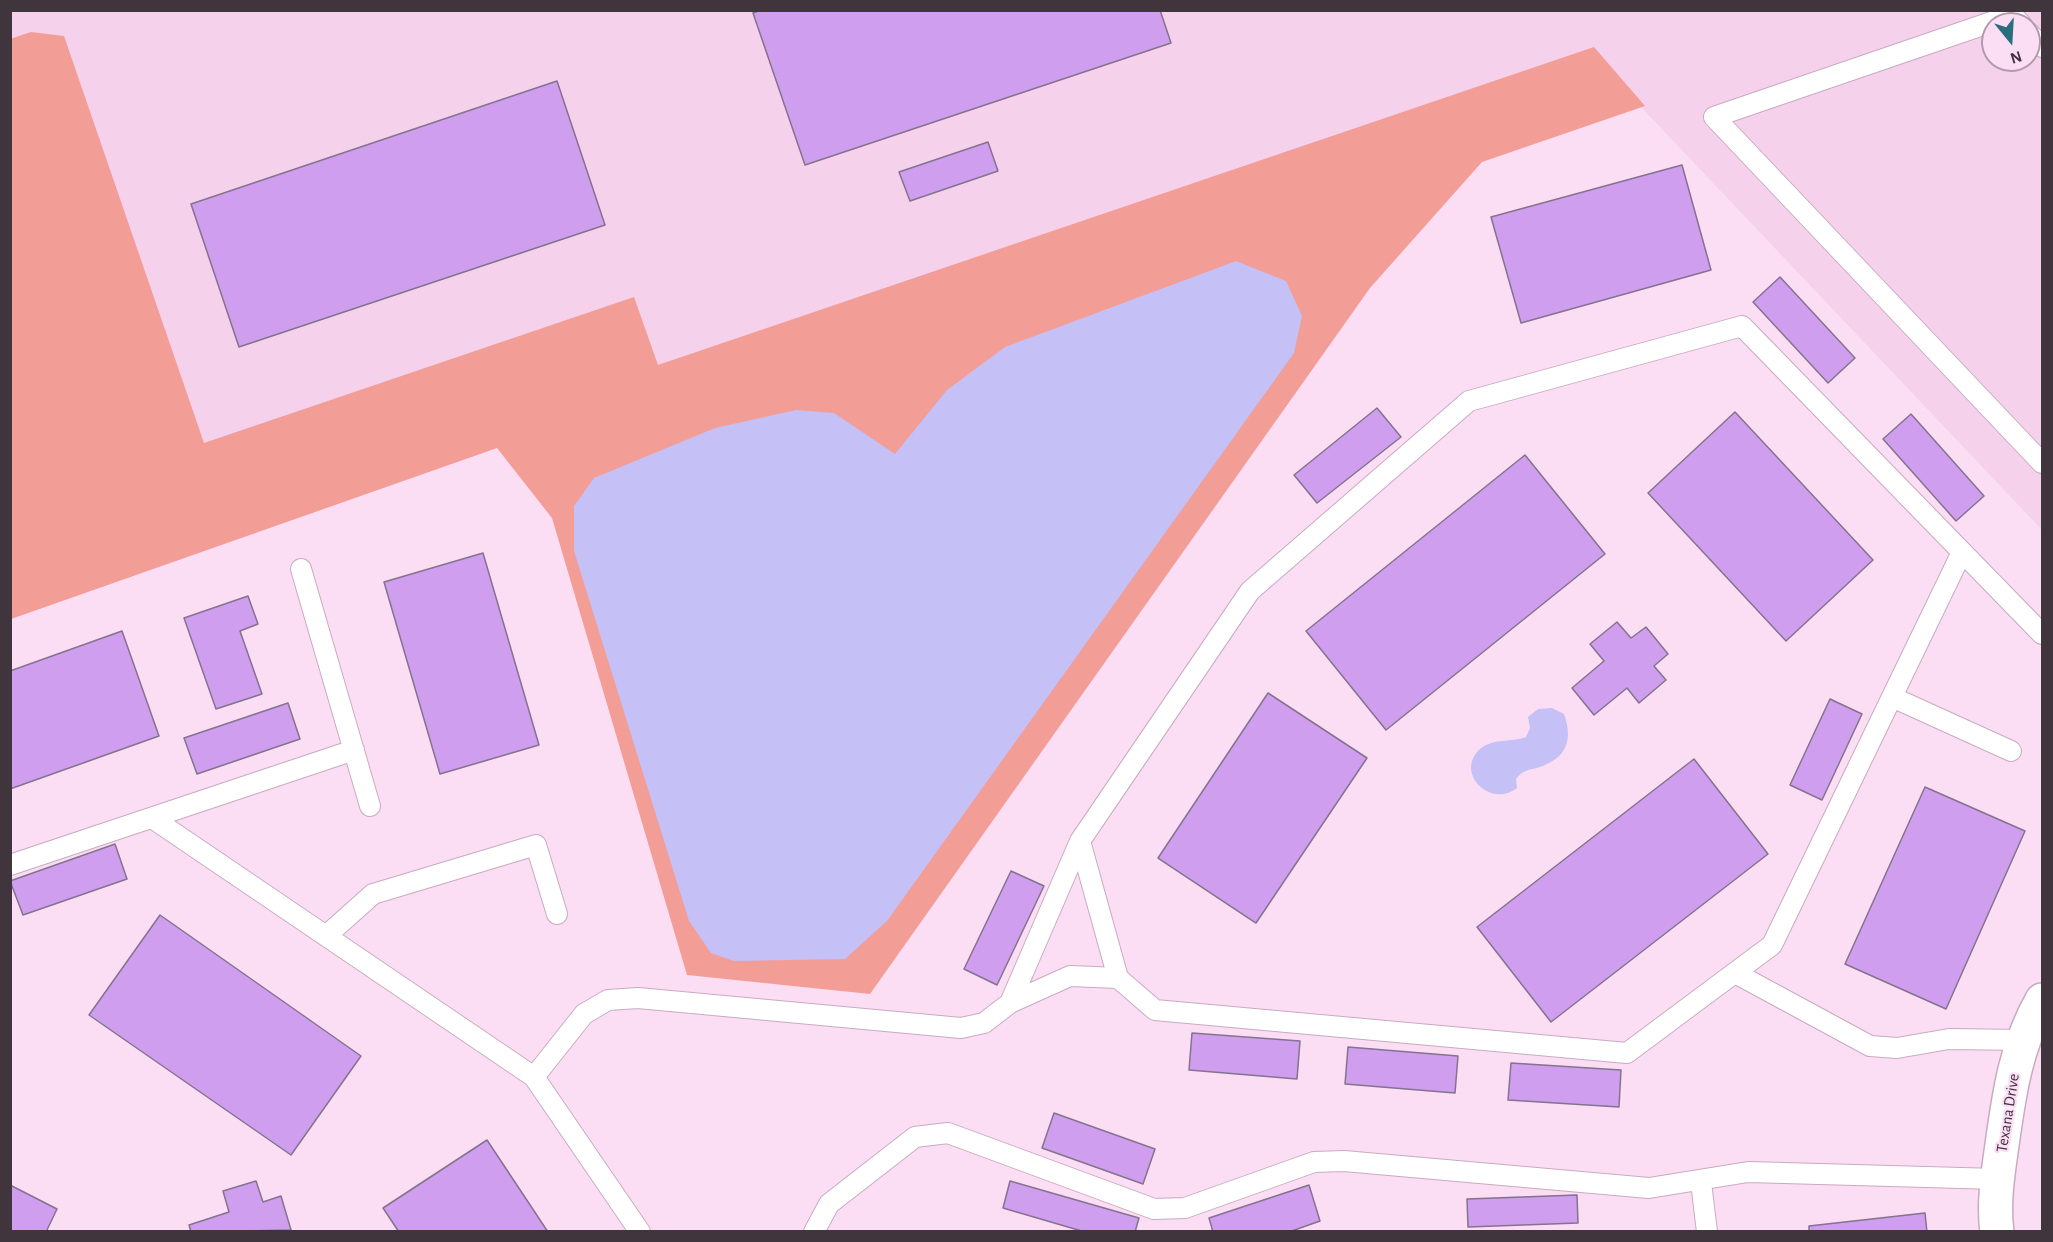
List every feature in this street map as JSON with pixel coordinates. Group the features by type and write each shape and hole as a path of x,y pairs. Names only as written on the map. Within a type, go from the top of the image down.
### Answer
{"street":[{"name":"Texana Drive","path":"1997,1232 1997,1179 2012,1077 2032,1019 2043,1000"}],"lane":[{"path":"1981,26 1714,117 2043,463"},
{"path":"1010,1003 1080,841 1250,591 1469,401 1742,326 2043,634"},
{"path":"1080,841 1118,978 1155,1010 1628,1053 1772,945 1962,552"},
{"path":"301,569 370,806"},
{"path":"1892,697 2011,751"},
{"path":"10,865 354,750"},
{"path":"152,818 534,1077 640,1232"},
{"path":"326,936 373,894 536,846 557,914"},
{"path":"1735,973 1870,1046 1897,1048 1949,1039 2024,1041"},
{"path":"534,1077 584,1014 608,1000 638,998 961,1028 984,1023 1010,1003 1070,976 1118,978"},
{"path":"814,1232 829,1204 915,1137 948,1133 1154,1209 1185,1208 1314,1162 1344,1161 1649,1188 1701,1182 1749,1172 1997,1179"},
{"path":"1701,1182 1707,1232"}],"shaded area":[{"path":"10,11 2042,11 2042,530 1605,69 497,448 11,619"},
{"path":"31,32 64,36 204,443 634,297 658,365 1594,47 1645,106 1482,162 1370,288 870,994 687,975 552,518 497,448 11,619 10,39"},
{"path":"1236,261 1286,281 1302,316 1294,353 887,921 845,959 734,961 711,953 689,921 574,551 574,506 594,478 715,428 796,410 834,413 895,454 947,390 1005,347"},
{"path":"1552,708 1564,714 1568,730 1567,744 1559,756 1541,767 1523,773 1516,779 1517,788 1507,793 1488,792 1480,786 1471,771 1472,761 1477,752 1494,742 1526,737 1530,728 1528,717 1538,709"}],"building":[{"path":"761,10 1160,10 1171,43 805,165 753,13"},
{"path":"557,81 605,225 239,347 191,204"},
{"path":"988,142 998,171 910,201 899,172"},
{"path":"1682,165 1711,270 1521,323 1491,217"},
{"path":"1780,277 1855,358 1828,383 1753,302"},
{"path":"1377,408 1401,437 1317,503 1294,475"},
{"path":"1735,412 1873,560 1786,641 1648,493"},
{"path":"1911,414 1984,496 1956,521 1883,439"},
{"path":"1525,455 1605,554 1386,730 1306,631"},
{"path":"483,553 539,745 440,774 384,582"},
{"path":"248,596 258,624 240,631 262,694 216,709 184,618"},
{"path":"1617,622 1631,638 1646,627 1668,654 1654,666 1666,680 1639,703 1627,688 1594,715 1572,688 1604,661 1590,644"},
{"path":"122,631 159,736 10,789 10,671"},
{"path":"1268,693 1367,758 1256,923 1158,858"},
{"path":"1830,699 1862,714 1822,800 1790,785"},
{"path":"288,703 300,739 197,774 184,738"},
{"path":"1694,759 1768,854 1551,1022 1477,927"},
{"path":"1925,787 2025,831 1946,1009 1845,964"},
{"path":"115,844 127,879 23,915 10,881"},
{"path":"1011,871 1044,886 997,985 964,969"},
{"path":"160,915 361,1056 291,1155 89,1015"},
{"path":"1192,1033 1300,1041 1297,1079 1189,1070"},
{"path":"1348,1047 1458,1056 1455,1093 1345,1084"},
{"path":"1511,1063 1621,1070 1619,1107 1508,1100"},
{"path":"1054,1113 1155,1149 1143,1184 1042,1148"},
{"path":"487,1140 548,1232 399,1232 383,1208"},
{"path":"256,1181 263,1202 281,1196 291,1230 191,1232 189,1225 229,1212 223,1191"},
{"path":"1010,1181 1139,1218 1135,1232 1085,1232 1003,1208"},
{"path":"10,1185 57,1209 46,1232 10,1232"},
{"path":"1309,1185 1320,1221 1289,1232 1213,1232 1209,1218"},
{"path":"1577,1195 1578,1223 1468,1227 1467,1199"},
{"path":"1925,1213 1927,1232 1809,1232 1809,1226"}]}
